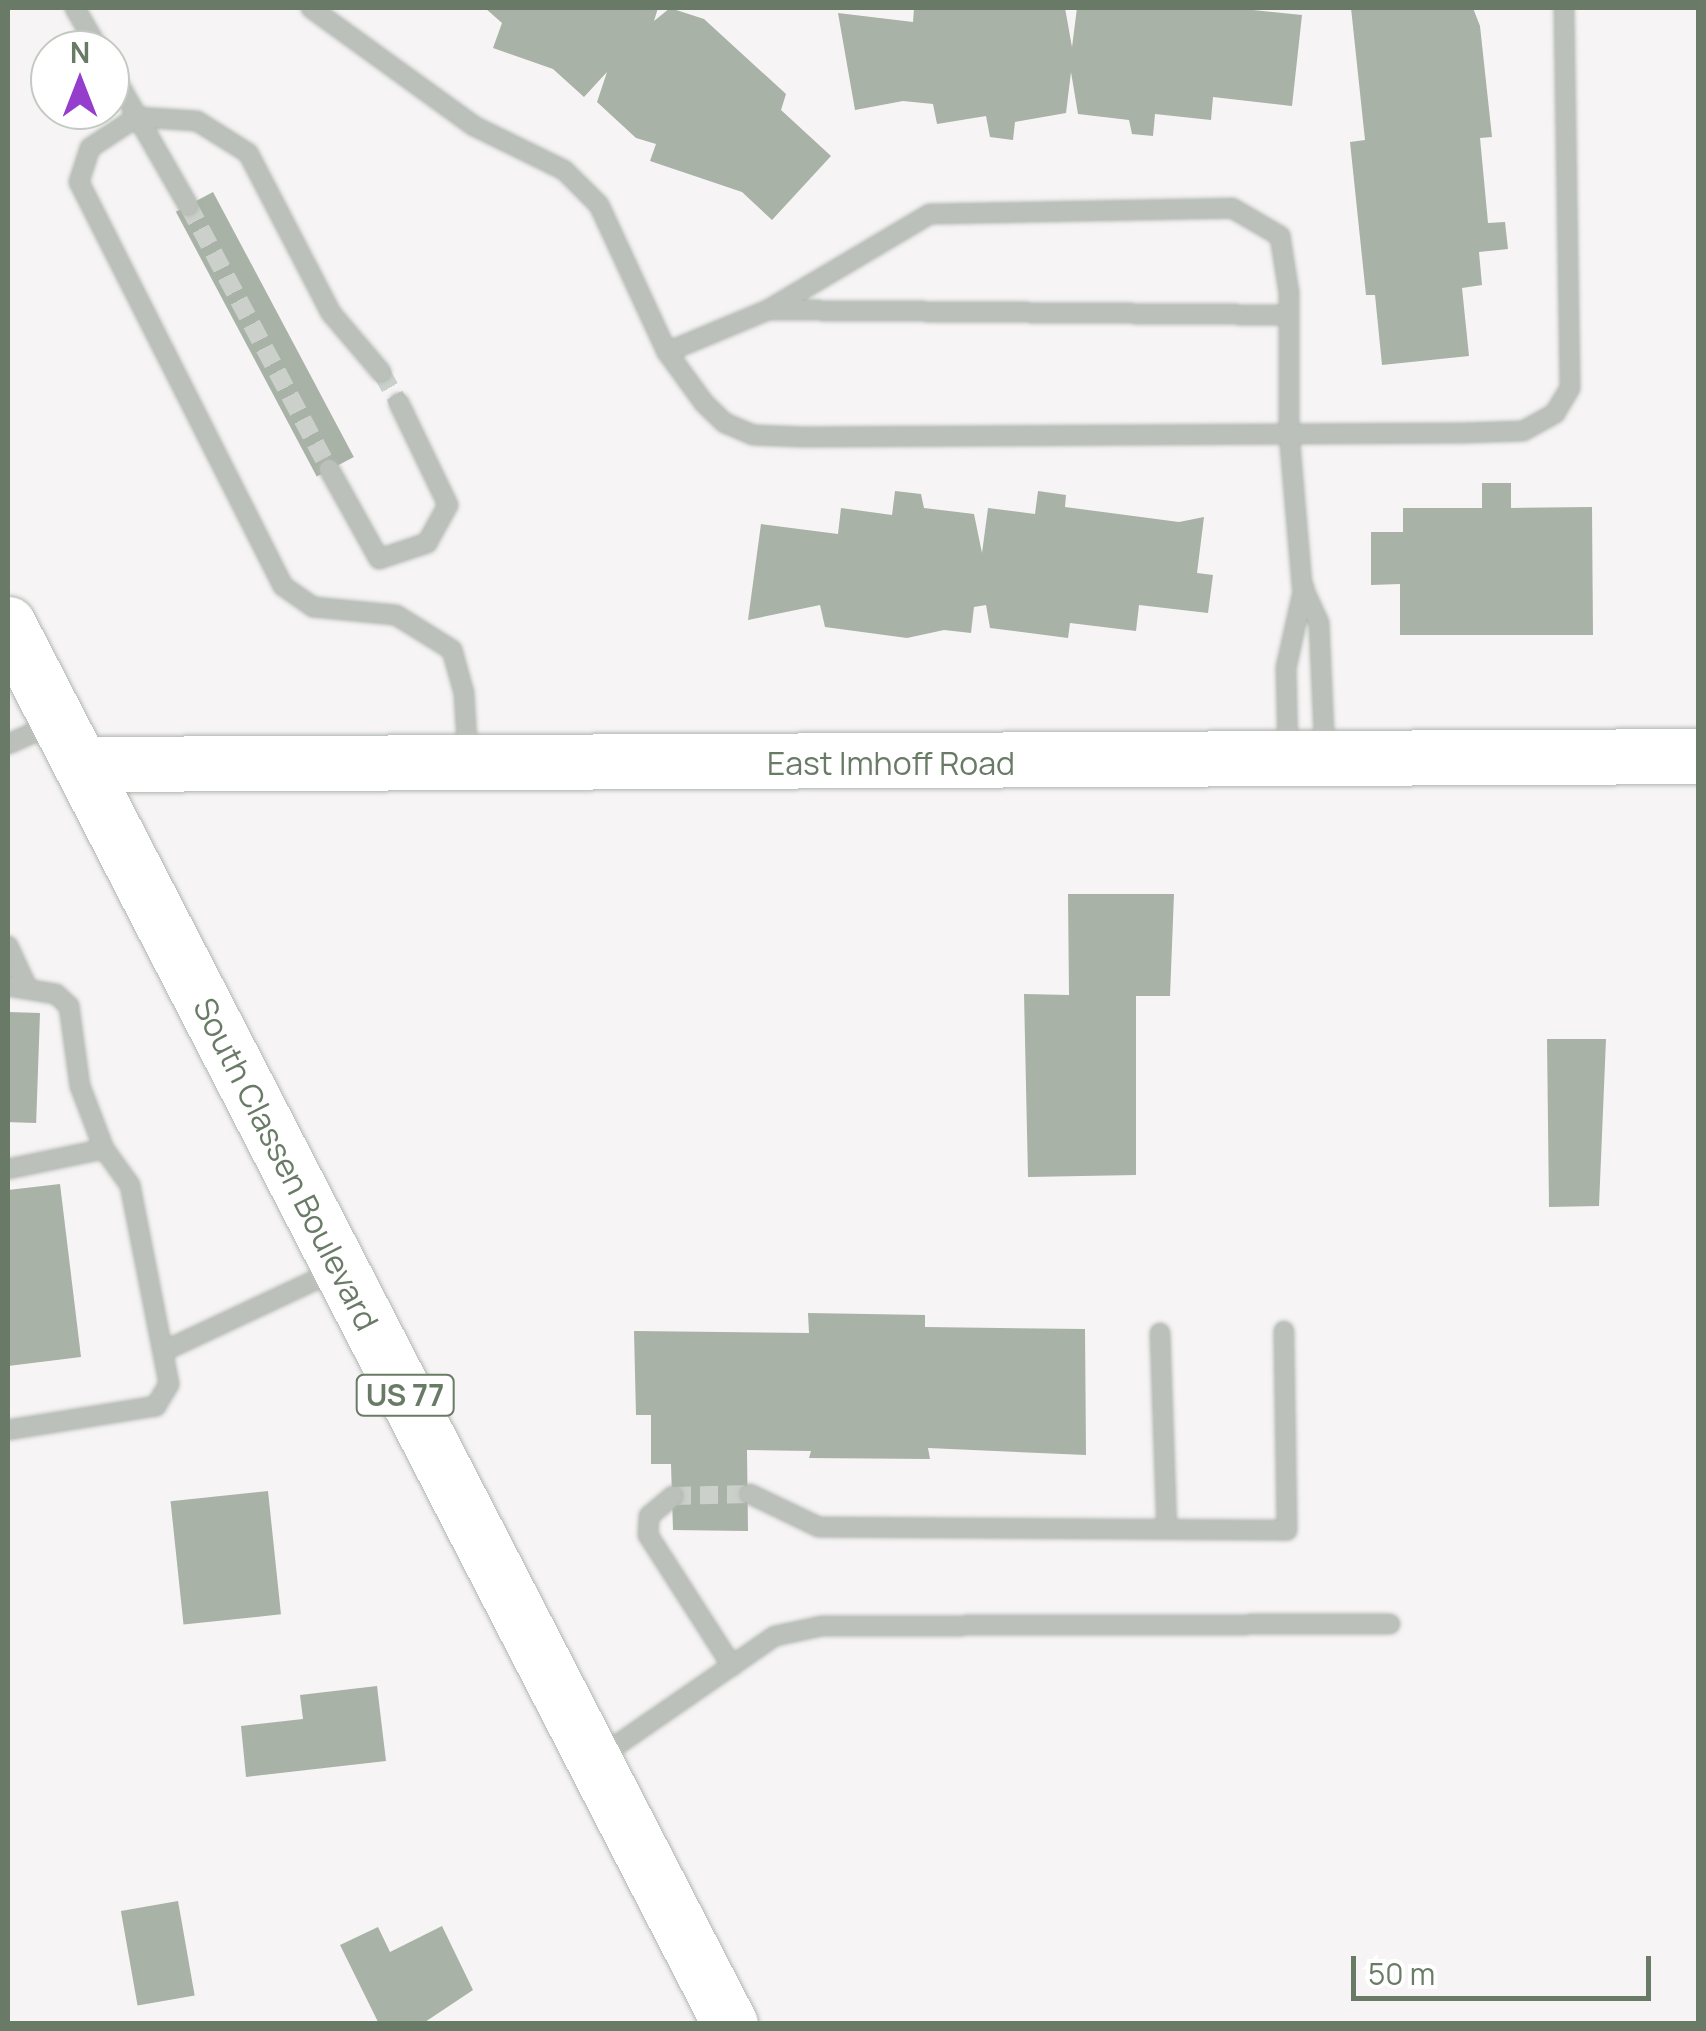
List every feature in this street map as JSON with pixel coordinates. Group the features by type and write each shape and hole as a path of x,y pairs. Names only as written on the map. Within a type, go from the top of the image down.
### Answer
{"main road":[{"name":"South Classen Boulevard","path":"8,624 730,2024"},
{"name":"East Imhoff Road","path":"70,743 468,764 1698,756"}],"lane":[{"path":"75,8 88,30"},
{"path":"311,8 474,126 564,170 599,205 667,352 704,404 725,423 753,435 1523,431 1555,413 1570,388 1564,8"},
{"path":"130,105 188,205"},
{"path":"381,372 331,314 248,153 198,121 137,117 90,148 79,182 283,586 313,606 396,614 452,650 464,693 468,764"},
{"path":"667,352 768,310 930,214 1120,206 1232,208 1280,236 1289,315 1289,433 1304,587 1286,668 1307,760"},
{"path":"768,310 1289,315"},
{"path":"329,469 379,558 426,543 448,504 399,403"},
{"path":"1304,587 1320,623 1307,760"},
{"path":"8,744 70,743"},
{"path":"8,946 17,985 56,994 70,1006 80,1086 104,1149 130,1185 166,1350 169,1384 156,1406 8,1430"},
{"path":"8,1169 104,1149"},
{"path":"166,1350 340,1268"},
{"path":"750,1494 819,1527 1287,1530 1284,1330"},
{"path":"1160,1333 1168,1529"},
{"path":"673,1496 648,1516 648,1535 732,1666"},
{"path":"592,1762 775,1636 822,1626 1390,1624"}],"building":[{"path":"485,8 658,8 654,21 670,8 704,19 786,94 781,110 831,156 772,220 742,192 650,161 656,144 636,138 597,102 607,72 584,97 553,69 493,48 502,23"},
{"path":"914,8 1065,8 1072,47 1077,8 1234,8 1302,15 1292,106 1213,97 1211,120 1155,114 1153,136 1132,134 1129,120 1078,114 1071,72 1066,113 1015,122 1013,140 990,137 986,116 937,124 933,104 903,101 855,110 838,13 913,22"},
{"path":"1351,8 1473,8 1480,26 1492,137 1480,138 1488,223 1505,222 1508,249 1479,252 1482,285 1462,288 1469,356 1382,365 1375,295 1366,295 1350,142 1365,140"},
{"path":"213,192 354,457 317,477 176,212"},
{"path":"1482,483 1511,483 1511,508 1592,507 1593,635 1400,635 1400,584 1371,585 1371,532 1403,532 1403,508 1482,508"},
{"path":"895,491 921,494 924,508 974,514 982,553 988,508 1035,514 1038,491 1066,495 1065,507 1179,522 1204,517 1197,573 1213,575 1208,613 1139,605 1136,631 1070,623 1068,638 990,628 986,605 974,607 971,633 944,630 907,638 825,627 820,605 748,620 761,524 838,534 841,508 892,515"},
{"path":"1068,894 1174,894 1170,996 1136,996 1136,1175 1028,1177 1024,994 1069,995"},
{"path":"8,1012 40,1013 36,1123 8,1122"},
{"path":"1547,1039 1606,1039 1599,1206 1549,1207"},
{"path":"60,1184 81,1357 8,1366 8,1190"},
{"path":"808,1313 925,1315 925,1327 1085,1329 1086,1455 928,1448 930,1459 809,1458 811,1451 747,1450 748,1531 673,1530 671,1464 651,1464 651,1415 636,1415 634,1331 809,1333"},
{"path":"268,1491 281,1614 183,1625 171,1501"},
{"path":"377,1686 386,1761 246,1777 241,1726 303,1719 300,1695"},
{"path":"178,1901 195,1996 138,2006 121,1911"},
{"path":"442,1926 473,1990 422,2024 379,2024 340,1945 378,1927 390,1952"}],"tunnel":[{"path":"188,205 329,469"},
{"path":"381,372 399,403"},
{"path":"673,1496 750,1494"}]}
